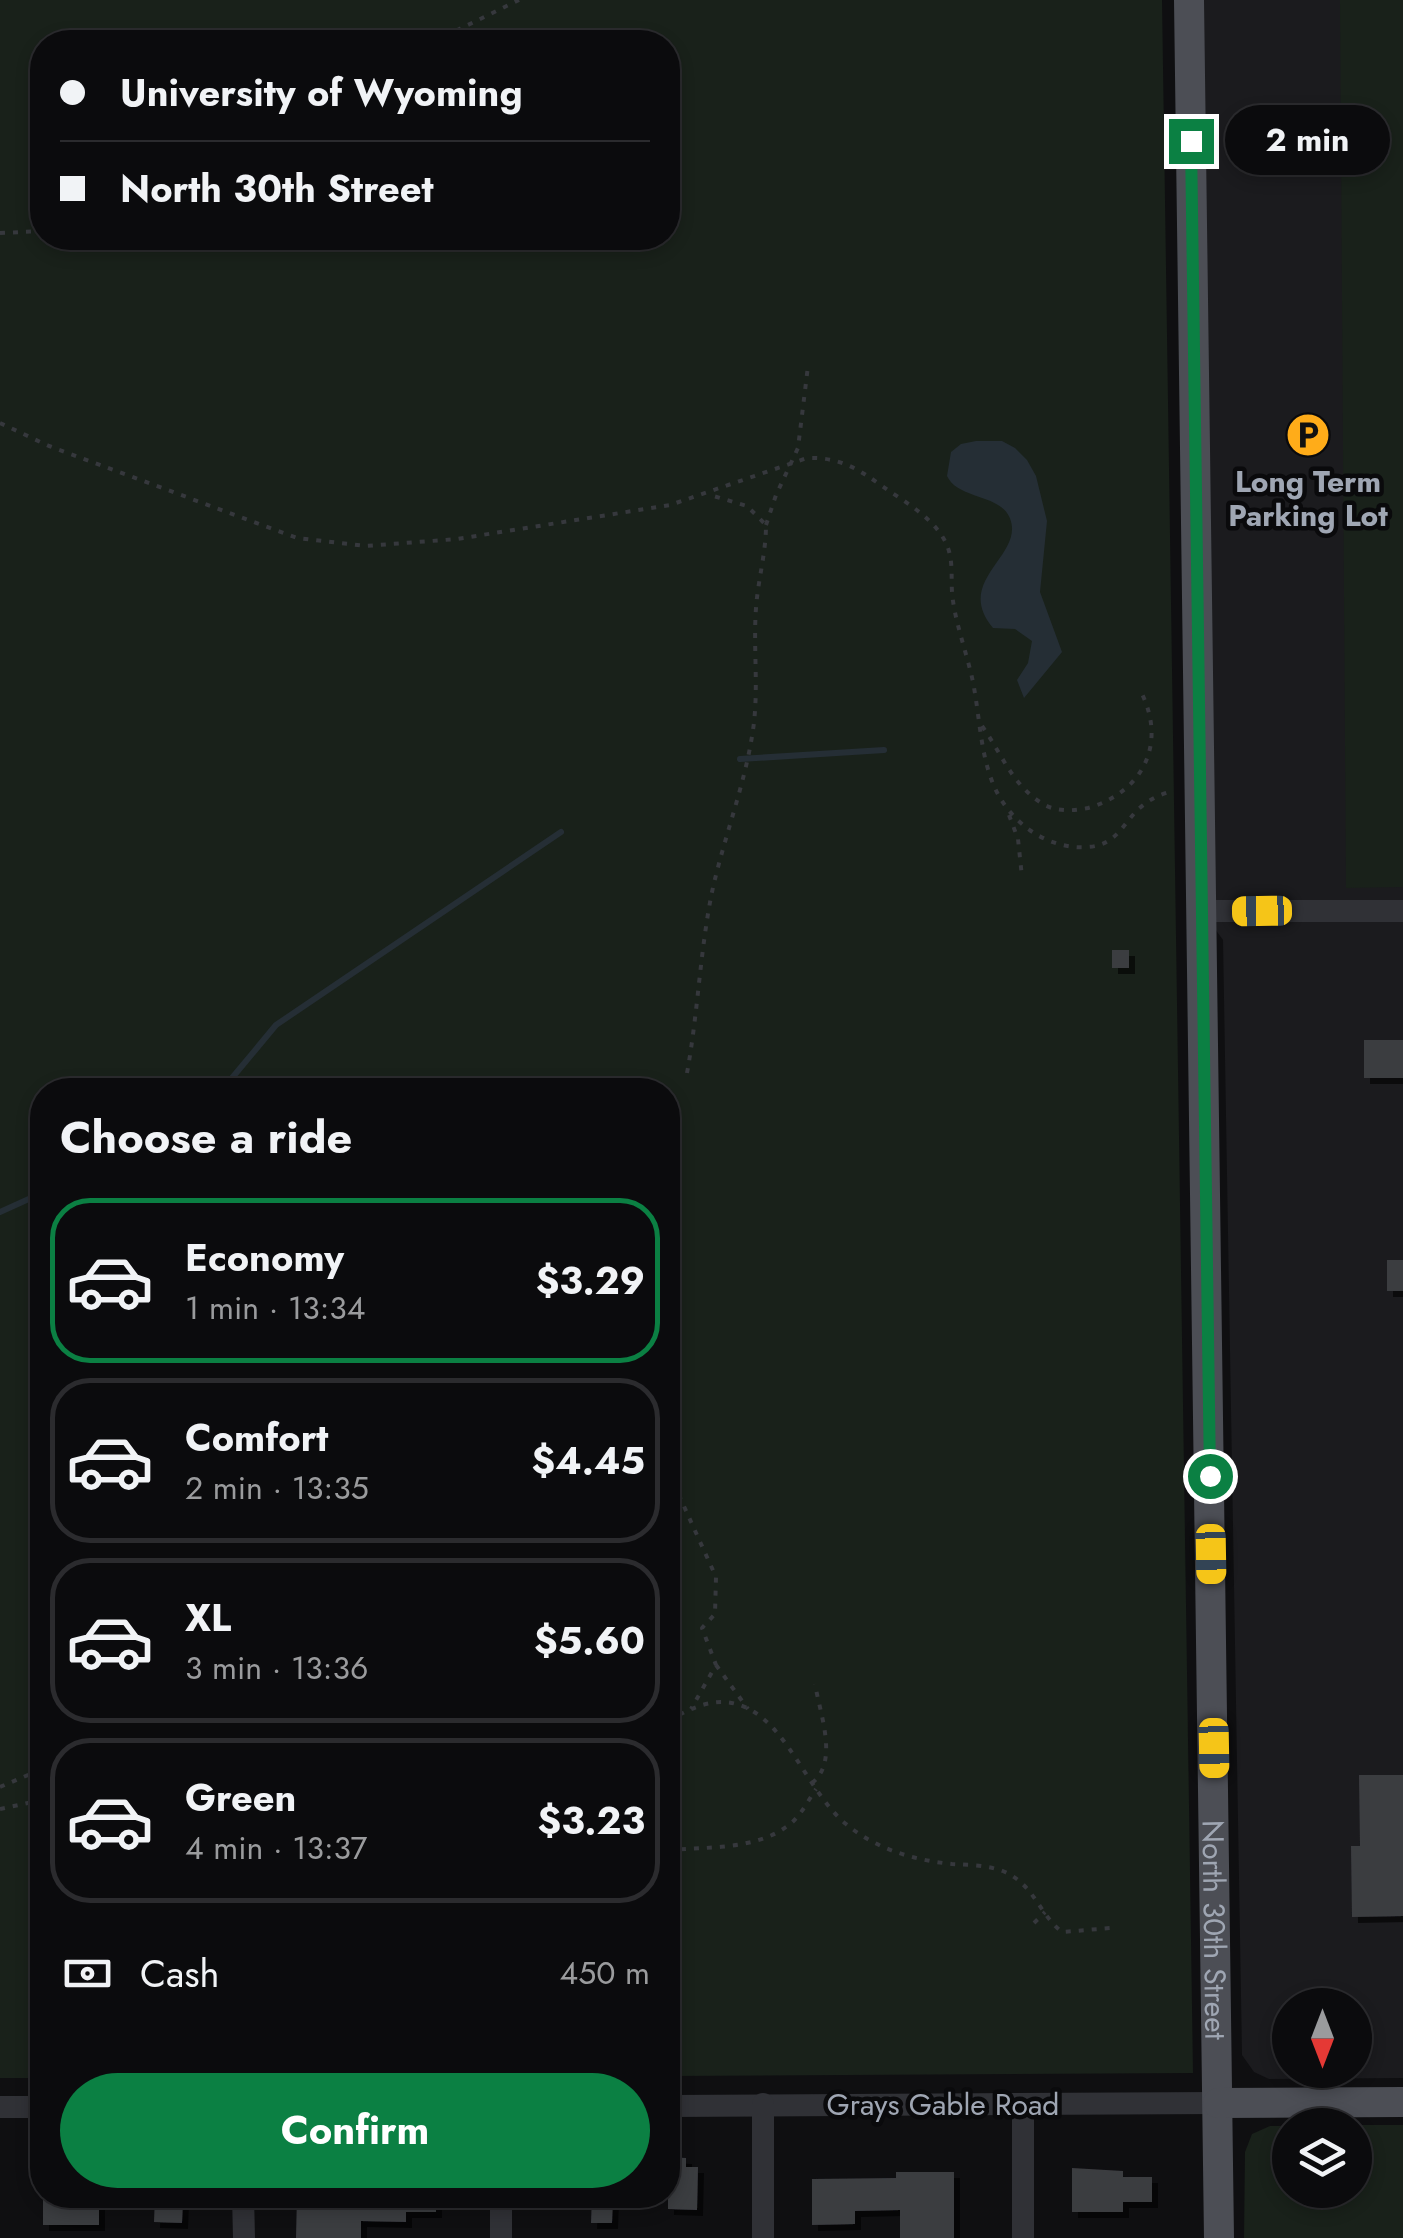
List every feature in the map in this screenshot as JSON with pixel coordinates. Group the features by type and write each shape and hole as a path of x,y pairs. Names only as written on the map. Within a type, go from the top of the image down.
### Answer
{"main road":[{"name":"North 30th Street","path":"1189,0 1219,2238"},
{"path":"1218,2103 1403,2102"}],"street":[{"path":"1202,912 1403,911"},
{"name":"Grays Gable Road","path":"680,2106 1218,2103"},
{"path":"763,2104 763,2238"},
{"path":"1023,2104 1023,2238"},
{"path":"0,2107 30,2107"},
{"path":"243,2208 244,2238"},
{"path":"500,2208 501,2238"}],"path":[{"path":"458,30 519,0"},
{"path":"0,232 30,231"},
{"path":"687,1073 712,894 753,729 756,610 766,525 798,448 808,366"},
{"path":"0,422 49,446 297,538 366,546 458,539 670,506 807,458 826,457 849,463 918,511 939,532 948,548 952,600 964,640 993,788 1018,839 1022,877"},
{"path":"705,494 747,506 766,525"},
{"path":"981,724 1008,771 1026,790 1046,806 1079,810 1124,793 1140,777 1150,741 1150,718 1142,694"},
{"path":"1009,815 1041,838 1068,846 1102,846 1121,833 1142,804 1200,783"},
{"path":"680,1498 716,1577 715,1614 702,1628 716,1665 843,1822 875,1845 909,1856 1002,1871 1022,1883 1062,1932 1110,1928"},
{"path":"691,1708 716,1665"},
{"path":"680,1849 737,1844 784,1829 797,1818 825,1770 815,1684"},
{"path":"680,1714 710,1702 748,1708"},
{"path":"0,1787 30,1774"},
{"path":"0,1809 30,1803"},
{"path":"1034,1922 1045,1912"}],"shaded area":[{"path":"0,0 1162,0 1193,2073 680,2076 680,1078 30,1078 30,2078 0,2078"},
{"path":"1189,0 1403,0 1403,2078 1372,2078 1372,1988 1272,1988 1272,2079 1254,2072 1242,2055 1223,940 1202,911"},
{"path":"1340,0 1403,0 1403,887 1346,888"},
{"path":"1002,441 1027,460 1036,476 1047,521 1040,592 1062,652 1024,698 1017,680 1028,663 1032,641 1015,629 993,628 983,612 981,598 983,585 1010,539 1009,516 993,502 962,490 947,476 951,452 961,444"},
{"path":"1372,2125 1403,2125 1403,2238 1244,2238 1245,2152 1252,2134 1270,2126 1272,2208 1372,2208"}],"building":[{"path":"1112,950 1129,950 1129,968 1112,968"},
{"path":"1364,1040 1403,1040 1403,1078 1364,1078"},
{"path":"1387,1260 1403,1260 1403,1291 1387,1291"},
{"path":"1359,1775 1403,1775 1403,1916 1352,1917 1351,1846 1360,1846"},
{"path":"680,2158 686,2158 686,2167 698,2167 697,2210 668,2209 680,2208"},
{"path":"1072,2168 1123,2171 1123,2177 1152,2177 1152,2202 1123,2202 1123,2212 1072,2212"},
{"path":"896,2172 954,2172 954,2238 900,2238 900,2210 855,2211 855,2224 812,2225 812,2179 896,2178"},
{"path":"43,2208 99,2208 99,2225 43,2225"},
{"path":"155,2208 183,2208 182,2223 154,2222"},
{"path":"297,2208 436,2208 436,2212 406,2212 406,2222 361,2221 361,2238 296,2238"},
{"path":"592,2208 613,2208 612,2223 591,2223"}],"waterway":[{"path":"740,759 884,750"},
{"path":"232,1078 276,1025 561,832"},
{"path":"0,1212 30,1198"}],"place":[{"name":"Long Term Parking Lot","path":"1308,435"}],"route":[{"path":"1191,141 1210,1476"}]}
